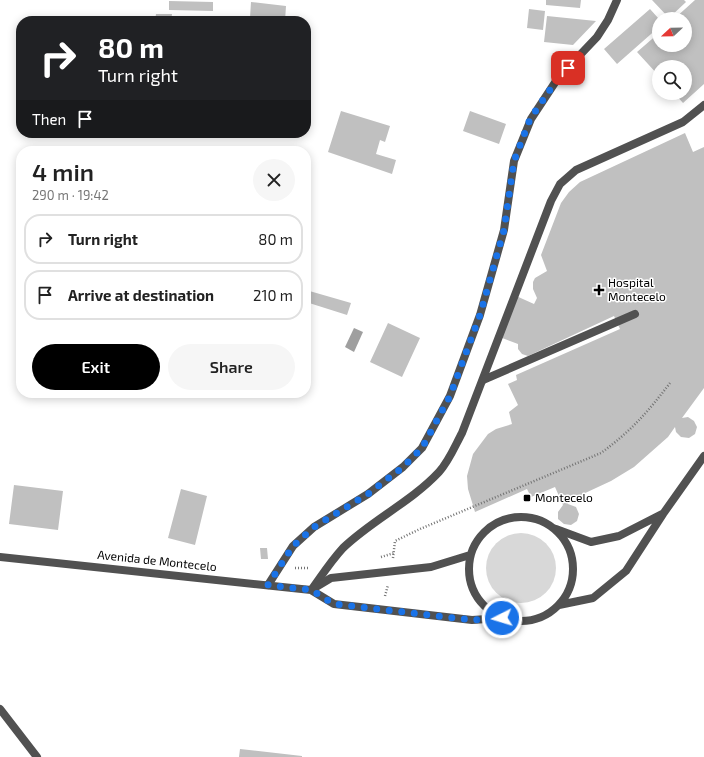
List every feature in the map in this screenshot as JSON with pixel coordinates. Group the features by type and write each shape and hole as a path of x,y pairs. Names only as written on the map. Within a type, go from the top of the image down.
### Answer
{"street":[{"path":"268,585 293,546 314,527 368,494 403,467 422,448 450,396 480,315 504,230 514,161 530,119 558,78 597,37 608,20 617,0"},
{"path":"311,590 331,562 344,548 362,532 405,502 439,472 451,454 462,433 551,201 560,184 576,170 683,122 704,104"},
{"path":"483,380 635,314"},
{"path":"559,605 593,598 626,571 663,514 704,456"},
{"path":"555,528 566,541 572,557 573,574 568,591 559,605 547,614 532,620 517,621 502,618 485,608 474,592 468,574 470,555 477,539 489,526 505,518 522,516 539,519 555,528 591,542 619,536 663,514"},
{"path":"311,590 331,578 391,572 430,566 470,555"},
{"name":"Avenida de Montecelo","path":"0,557 311,590 334,604 382,610 472,620 502,618"},
{"path":"0,708 37,757"}],"path":[{"path":"382,610 391,572 395,541 420,529 601,453 622,437 641,419 670,383"}],"shaded area":[{"path":"354,328 363,332 354,352 345,347"},
{"path":"521,533 540,539 550,549 556,568 550,587 540,597 521,603 502,597 492,587 486,568 492,549 502,539"}],"building":[{"path":"546,0 581,0 580,8 546,5"},
{"path":"652,0 684,0 686,2 675,12 663,12"},
{"path":"695,0 704,0 704,84 692,95 692,60 652,60 652,68 637,52 652,39 652,52 692,52 692,12 682,12"},
{"path":"169,1 213,2 213,11 169,10"},
{"path":"251,2 286,6 285,16 250,16"},
{"path":"529,9 545,11 543,30 527,28"},
{"path":"650,9 653,12 652,33 617,64 604,49"},
{"path":"156,14 172,14 172,16 156,16"},
{"path":"547,16 596,21 573,45 544,42"},
{"path":"341,111 390,126 385,142 380,140 376,154 396,160 392,174 328,152"},
{"path":"470,111 506,124 499,144 463,131"},
{"path":"685,133 693,152 704,147 704,388 682,418 688,417 694,421 697,427 695,434 689,438 681,437 676,432 675,427 668,437 634,467 611,481 568,501 568,504 576,507 579,514 577,521 571,525 564,524 558,519 558,512 563,505 555,487 531,497 527,489 475,512 468,489 467,476 473,454 488,434 496,429 512,424 509,412 518,405 508,384 517,380 516,375 620,329 614,316 528,356 522,354 518,349 518,344 497,336 514,295 534,304 537,298 533,289 533,282 535,278 547,271 541,255 561,203 569,192 580,182"},
{"path":"311,291 351,303 347,315 311,304"},
{"path":"388,323 420,338 402,377 370,362"},
{"path":"14,485 63,491 58,530 9,524"},
{"path":"181,489 207,496 195,545 168,538"},
{"path":"260,548 267,548 268,559 261,559"},
{"path":"240,749 302,756 302,757 239,757"}],"place":[{"name":"Hospital Montecelo","path":"599,290"},
{"name":"Montecelo","path":"527,498"}],"route":[{"path":"502,618 472,620 334,604 311,590 268,585 293,546 314,527 368,494 403,467 422,448 450,396 480,315 504,230 514,161 530,119 558,78 568,68"}]}
